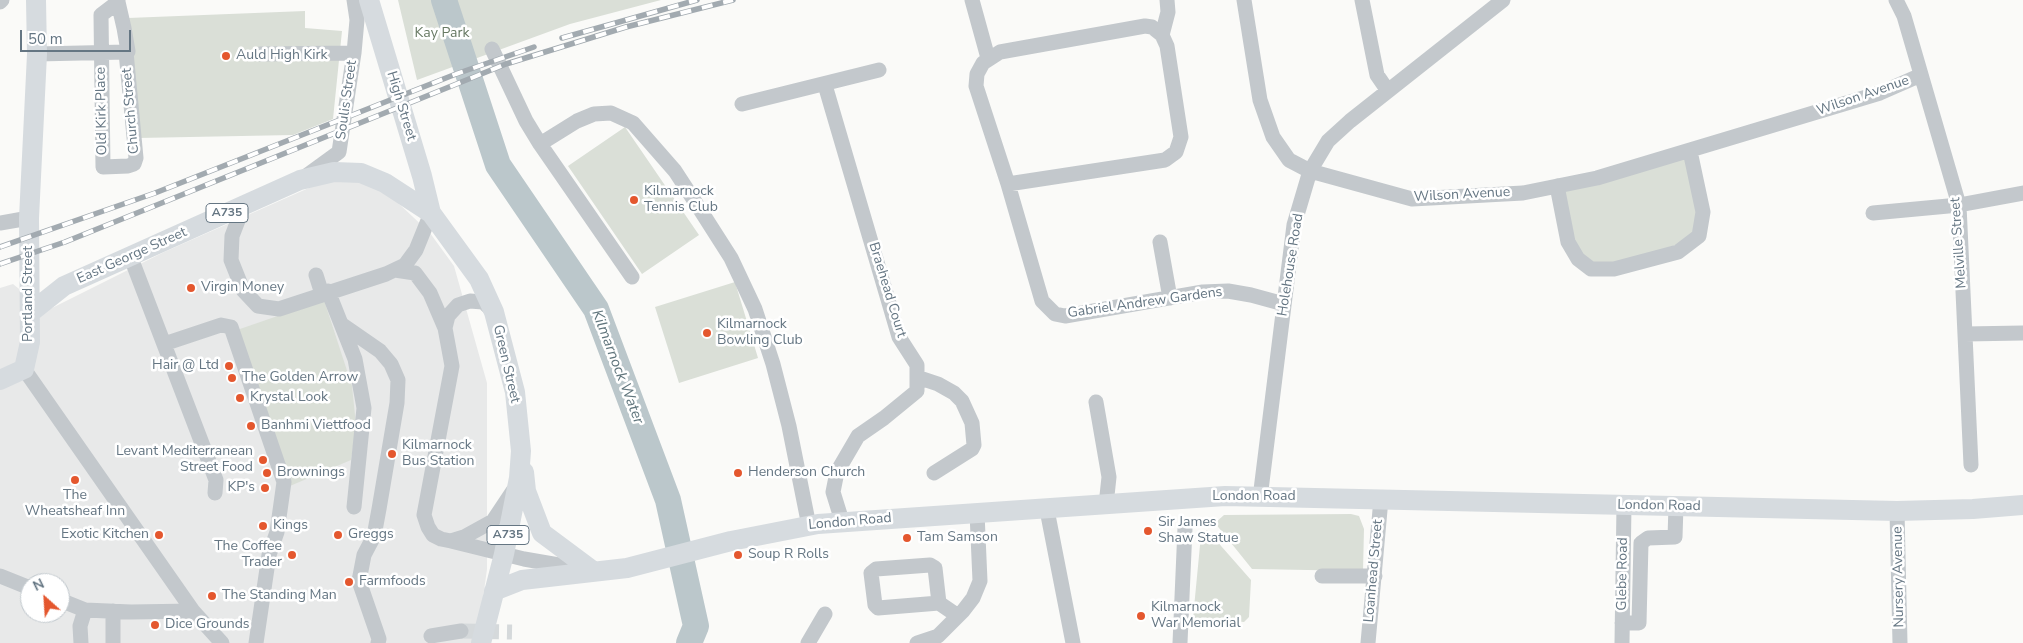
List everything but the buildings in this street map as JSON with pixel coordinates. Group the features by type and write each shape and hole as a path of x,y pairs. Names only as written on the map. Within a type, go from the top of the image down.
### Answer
{"main road":[{"name":"Portland Street","path":"24,370 30,342 29,218 37,54 36,0"},
{"name":"High Street","path":"368,0 422,176 431,214"},
{"name":"East George Street","path":"30,313 64,286 131,258 300,180 334,172 361,173 385,183 431,214"},
{"name":"Green Street","path":"431,214 479,279 494,312 515,392 521,451 519,478 504,554 494,591"},
{"path":"0,380 24,370"},
{"path":"521,451 526,490 542,533 593,571"},
{"name":"London Road","path":"494,591 522,580 626,568 731,541 842,520 1047,510 1224,496 1897,511 1974,509 2023,505"},
{"name":"A735","path":"480,643 494,591"}],"street":[{"name":"Soulis Street","path":"300,180 339,152 354,53 357,20 354,0"},
{"path":"972,0 988,58 1000,52 1145,26 1152,27 1162,35 1167,46 1181,137 1176,152 1172,157 1165,160 1008,184"},
{"path":"1162,35 1168,12 1167,0"},
{"name":"Wilson Avenue","path":"1244,0 1260,100 1273,137 1290,160 1310,171 1412,200 1523,192 1597,178 1880,93 1921,76"},
{"path":"1362,0 1377,75 1388,91"},
{"name":"Holehouse Road","path":"1260,498 1294,225 1310,171 1328,141 1503,0"},
{"name":"Melville Street","path":"1896,0 1904,16 1959,204 1970,465"},
{"name":"Old Kirk Place","path":"118,1 101,15 103,167 134,164"},
{"name":"Church Street","path":"118,1 128,51 126,52 136,158 134,164"},
{"path":"492,49 522,114 540,144 632,277"},
{"name":"Old Kirk Place","path":"37,54 101,52"},
{"path":"101,52 126,52"},
{"path":"260,54 354,53"},
{"name":"Gabriel Andrew Gardens","path":"988,58 980,68 976,86 1008,184 1042,301 1048,309 1055,314 1065,316 1203,292 1228,291 1251,294 1284,304"},
{"path":"742,104 825,85 879,70"},
{"name":"Braehead Court","path":"825,85 899,337 916,365 917,377"},
{"path":"540,144 576,121 594,114 611,113 633,123 675,172 731,258 755,309 773,364 787,417 809,526"},
{"path":"1557,186 1568,242 1578,259 1592,269 1614,269 1678,252 1699,236 1703,212 1690,151"},
{"path":"1873,212 1959,204 2023,193"},
{"path":"244,205 232,236 231,260 243,290 258,306 278,309 405,265 416,250 431,214"},
{"path":"0,223 29,218"},
{"path":"1160,242 1170,298"},
{"path":"131,258 216,480 215,493"},
{"path":"395,270 415,273 430,293 445,328 452,366 424,515 433,535 504,554 593,571"},
{"path":"316,275 341,324 355,359 364,408 354,507"},
{"path":"445,328 448,316 458,305 470,301 483,302 494,312"},
{"path":"341,324 380,351 391,364 398,380 397,402 374,536 364,555 360,582 379,638 378,643"},
{"path":"164,344 221,325 231,327 284,482 277,532 269,555 256,643"},
{"path":"1965,334 2023,333"},
{"path":"24,370 193,610 222,643"},
{"path":"842,520 833,492 837,472 858,436 917,391 917,377 938,384 954,393 962,401 972,423 974,446 972,449 934,473"},
{"path":"1096,402 1109,478 1106,505"},
{"path":"451,541 479,530 493,521 519,478"},
{"name":"Loanhead Street","path":"1368,643 1381,499"},
{"name":"Glebe Road","path":"1622,643 1624,505"},
{"path":"1622,623 1639,623 1641,543 1648,538 1675,537 1676,506"},
{"path":"1047,510 1074,643"},
{"name":"Nursery Avenue","path":"1897,511 1900,643"},
{"path":"917,643 938,636 973,598 980,581 977,513"},
{"path":"1180,643 1185,528"},
{"path":"939,604 935,568 930,565 876,569 871,573 874,605 878,608 939,604 958,616"},
{"path":"0,576 20,584"},
{"path":"1322,576 1375,576"},
{"path":"70,604 84,610 131,612 193,610"},
{"path":"81,643 80,626 84,610"},
{"path":"113,611 113,643"},
{"path":"808,643 825,614"},
{"path":"432,636 461,631"}],"shaded area":[{"path":"329,179 378,184 430,233 454,266 487,383 487,569 477,643 0,643 0,288 13,284 46,311 162,253"}],"green space":[{"name":"Kay Park","path":"398,0 661,0 570,24 417,80"},
{"path":"305,11 305,28 342,31 333,119 293,135 138,138 128,18"},
{"name":"Kilmarnock Tennis Club","path":"625,127 699,235 642,274 568,166"},
{"path":"1690,151 1699,236 1614,269 1578,259 1557,186"},
{"name":"Kilmarnock Bowling Club","path":"735,282 758,358 679,383 655,307"},
{"path":"324,300 352,386 356,425 351,460 290,486 237,330"},
{"path":"1351,514 1359,516 1364,529 1363,571 1252,569 1215,523 1224,515"},
{"path":"1207,530 1251,580 1249,617 1244,622 1193,618 1201,535"}],"waterway":[{"name":"Kilmarnock Water","path":"444,0 498,165 596,309 668,500 696,626 689,643"}],"tunnel":[{"path":"461,631 512,632"}],"railway":[{"path":"562,38 697,0"},
{"path":"0,264 65,242 506,64 626,27 733,0"},
{"path":"0,247 155,193 456,74 534,47"}],"place":[{"name":"Auld High Kirk","path":"226,56"},
{"name":"Kilmarnock Tennis Club","path":"634,200"},
{"name":"Virgin Money","path":"191,288"},
{"name":"Kilmarnock Bowling Club","path":"707,333"},
{"name":"Hair @ Ltd","path":"229,366"},
{"name":"The Golden Arrow","path":"232,378"},
{"name":"Krystal Look","path":"240,398"},
{"name":"Banhmi Viettfood","path":"251,426"},
{"name":"Kilmarnock Bus Station","path":"392,454"},
{"name":"Levant Mediterranean Street Food","path":"263,460"},
{"name":"Brownings","path":"267,473"},
{"name":"Henderson Church","path":"738,473"},
{"name":"The Wheatsheaf Inn","path":"75,480"},
{"name":"KP's","path":"265,488"},
{"name":"Kings","path":"263,526"},
{"name":"Sir James Shaw Statue","path":"1148,531"},
{"name":"Exotic Kitchen","path":"159,535"},
{"name":"Greggs","path":"338,535"},
{"name":"Tam Samson","path":"907,538"},
{"name":"The Coffee Trader","path":"292,555"},
{"name":"Soup R Rolls","path":"738,555"},
{"name":"Farmfoods","path":"349,582"},
{"name":"The Standing Man","path":"212,596"},
{"name":"Kilmarnock War Memorial","path":"1141,616"},
{"name":"Dice Grounds","path":"155,625"}]}
